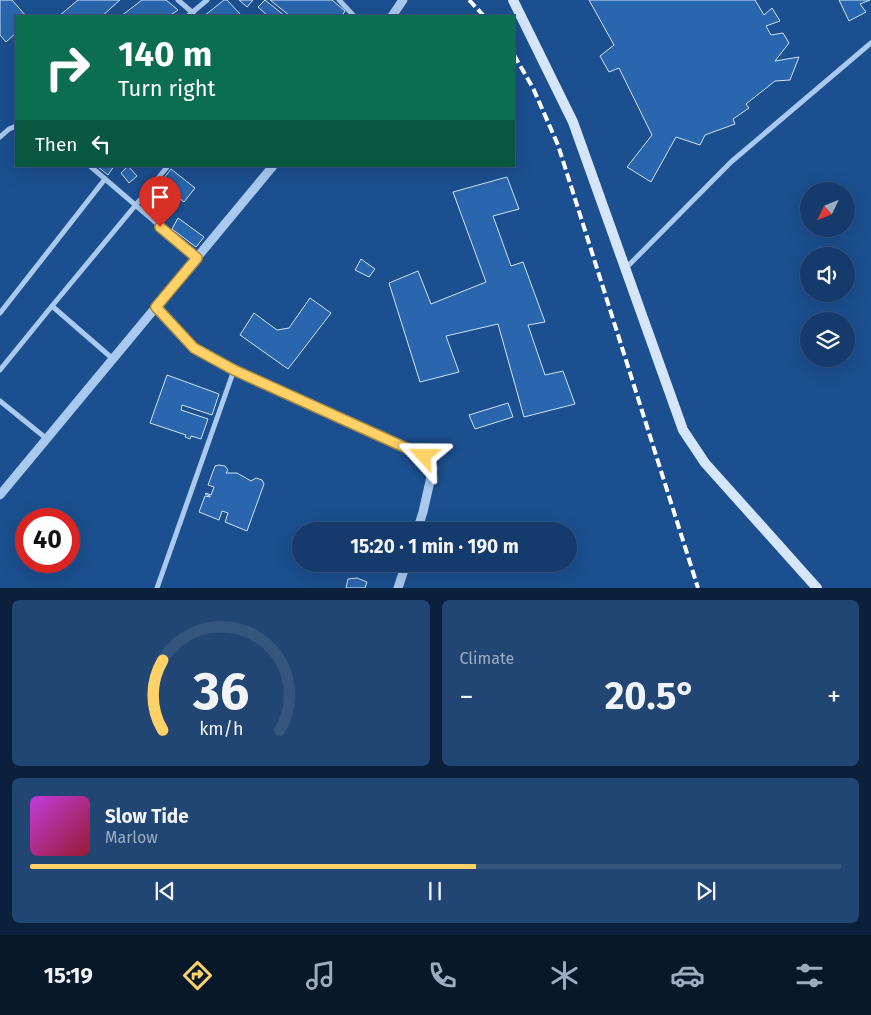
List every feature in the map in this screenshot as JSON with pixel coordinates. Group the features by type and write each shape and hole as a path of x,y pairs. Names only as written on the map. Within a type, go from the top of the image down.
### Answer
{"main road":[{"path":"512,0 573,122 683,430 705,463 817,588"}],"street":[{"path":"178,0 191,14 207,0"},
{"path":"339,0 353,15"},
{"path":"393,15 403,0"},
{"path":"625,269 731,162 871,42"},
{"path":"0,137 15,126"},
{"path":"91,167 197,258"},
{"path":"0,370 167,167"},
{"path":"0,495 272,167"},
{"path":"1,309 105,179"},
{"path":"52,306 113,359"},
{"path":"156,307 194,348 234,370 424,456 433,468 420,522"},
{"path":"158,588 234,370"},
{"path":"0,401 47,439"},
{"path":"398,588 403,572"}],"building":[{"path":"0,0 12,0 25,15 15,15 15,34 6,42 0,35"},
{"path":"78,0 120,0 103,15 60,15"},
{"path":"142,0 166,0 178,10 170,15 122,15"},
{"path":"224,0 227,0 241,15 205,15"},
{"path":"239,0 253,0 247,7"},
{"path":"265,0 284,15 267,15 258,7"},
{"path":"270,0 332,0 345,11 343,15 289,15"},
{"path":"589,0 755,0 764,15 772,8 780,21 766,26 771,35 783,33 789,43 775,61 799,57 790,80 775,81 746,104 749,108 733,119 735,124 705,135 700,145 676,137 651,182 627,167 652,135 619,68 609,72 600,56 614,45"},
{"path":"839,0 870,0 860,4 866,12 849,21"},
{"path":"98,167 113,167 108,175"},
{"path":"129,167 137,176 129,183 121,173"},
{"path":"171,169 195,188 184,202 160,183"},
{"path":"507,177 519,209 493,216 511,266 523,262 545,322 528,325 545,375 563,371 575,404 524,417 498,324 446,336 459,372 420,382 389,283 418,271 431,304 486,282 453,192"},
{"path":"178,218 204,237 196,247 172,229"},
{"path":"361,259 375,269 369,277 355,270"},
{"path":"310,298 331,313 288,369 240,335 254,313 277,330 289,328"},
{"path":"167,375 219,394 212,415 182,405 181,410 208,419 201,439 191,436 190,439 185,437 186,435 150,423"},
{"path":"508,403 513,417 475,429 469,415"},
{"path":"215,466 225,466 228,470 226,473 237,473 251,481 256,478 262,480 264,484 247,531 225,522 228,513 222,511 219,520 199,512 205,496 210,497 205,494 211,495 214,487 208,485"},
{"path":"357,578 367,582 365,588 346,588 348,579"}],"railway":[{"path":"469,0 483,15"},
{"path":"515,57 533,88 558,145 698,588"}],"route":[{"path":"160,227 197,258 156,307 194,348 234,370 424,456"}]}
